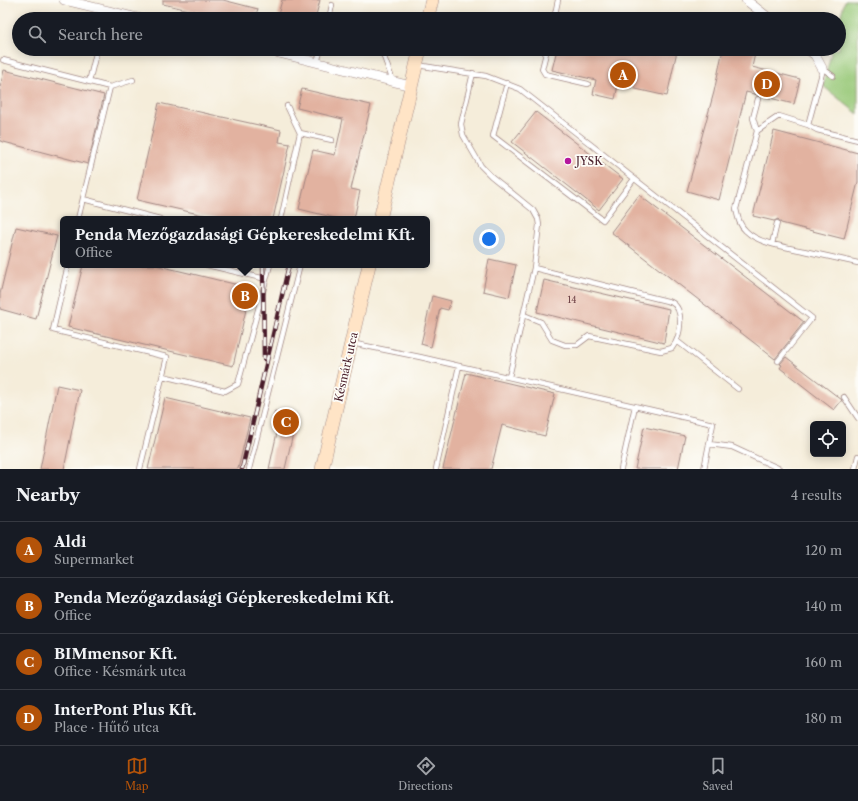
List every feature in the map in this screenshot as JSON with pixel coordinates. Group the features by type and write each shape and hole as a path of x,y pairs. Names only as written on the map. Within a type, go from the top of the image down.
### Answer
{"street":[{"path":"64,0 98,12"},
{"path":"429,12 432,0"},
{"path":"746,0 761,12"},
{"path":"292,56 411,86"},
{"path":"381,216 418,56"},
{"path":"816,56 822,68"},
{"name":"Késmárk utca","path":"322,469 368,268"}],"lane":[{"path":"555,12 558,0"},
{"path":"330,12 332,5"},
{"path":"89,82 96,56"},
{"path":"317,62 319,56"},
{"path":"384,56 394,82"},
{"path":"545,56 542,69 545,74 588,84"},
{"path":"3,60 110,88 133,80"},
{"path":"416,65 473,73 507,83 520,89 812,318 778,361"},
{"path":"822,68 833,76"},
{"path":"808,125 822,68"},
{"path":"473,73 461,124 465,140 481,166 491,176 527,204 536,214 539,225 534,268 509,377"},
{"path":"507,83 492,136 603,220 634,179"},
{"path":"79,216 110,88"},
{"path":"758,99 753,118 757,131 736,209 740,224 754,237 772,244 858,263"},
{"path":"282,216 300,133 288,106"},
{"path":"757,131 779,116 808,125 817,130 858,140"},
{"path":"300,133 332,140"},
{"path":"83,199 148,216"},
{"path":"772,244 777,223"},
{"path":"67,268 53,330 168,357 140,469"},
{"path":"220,268 266,279"},
{"path":"163,376 225,392 238,384 269,268"},
{"path":"250,469 299,268"},
{"path":"524,315 541,322 552,340 565,345 577,344 589,336 661,351 672,348 677,341 680,314 677,306 671,302 534,268"},
{"path":"677,341 738,389"},
{"path":"351,343 509,377 713,424 704,469"},
{"path":"436,469 459,366"},
{"path":"844,397 858,418"},
{"path":"621,469 635,406"},
{"path":"709,444 732,448 780,469"},
{"path":"854,469 858,456"}],"green space":[{"path":"845,0 858,0 858,114 823,86 830,56 846,56 846,12 842,12"}],"building":[{"path":"163,0 223,0 258,9 257,12 197,12 163,4"},
{"path":"282,0 320,0 317,12 279,12"},
{"path":"555,56 676,56 667,96 618,85 615,99 593,94 596,80 552,70"},
{"path":"722,56 754,56 752,67 800,79 794,104 746,92 719,200 687,191 714,92"},
{"path":"4,70 104,95 88,164 0,141 0,88"},
{"path":"302,89 371,105 351,189 360,191 355,216 328,216 299,209 313,150 335,155 343,119 297,108"},
{"path":"159,103 281,130 279,142 290,144 274,216 208,216 137,200"},
{"name":"JYSK","path":"536,112 623,179 599,210 512,142"},
{"path":"774,131 858,153 858,182 844,239 781,223 778,219 774,221 753,216"},
{"path":"639,195 804,322 775,359 611,232"},
{"path":"16,227 57,236 36,319 0,309 0,294"},
{"path":"489,259 516,265 509,297 483,291"},
{"path":"82,268 168,268 251,288 233,366 68,327"},
{"path":"544,280 669,309 664,343 537,312"},
{"path":"432,296 451,301 448,310 440,308 431,347 421,344"},
{"path":"786,357 842,400 834,410 780,368 782,365 780,364"},
{"path":"466,373 555,394 545,436 502,425 491,469 443,469"},
{"path":"57,385 80,390 64,469 40,469"},
{"path":"165,398 250,418 238,469 148,469"},
{"path":"275,411 297,416 285,469 269,469 278,428 271,426"},
{"path":"644,427 685,436 678,469 635,469"}],"railway":[{"path":"263,268 264,359"},
{"path":"242,469 288,268"}],"place":[{"name":"Aldi","path":"623,75"},
{"name":"InterPont Plus Kft.","path":"767,84"},
{"name":"JYSK","path":"568,161"},
{"name":"Penda Mezőgazdasági Gépkereskedelmi Kft.","path":"245,296"},
{"name":"BIMmensor Kft.","path":"286,422"}]}
